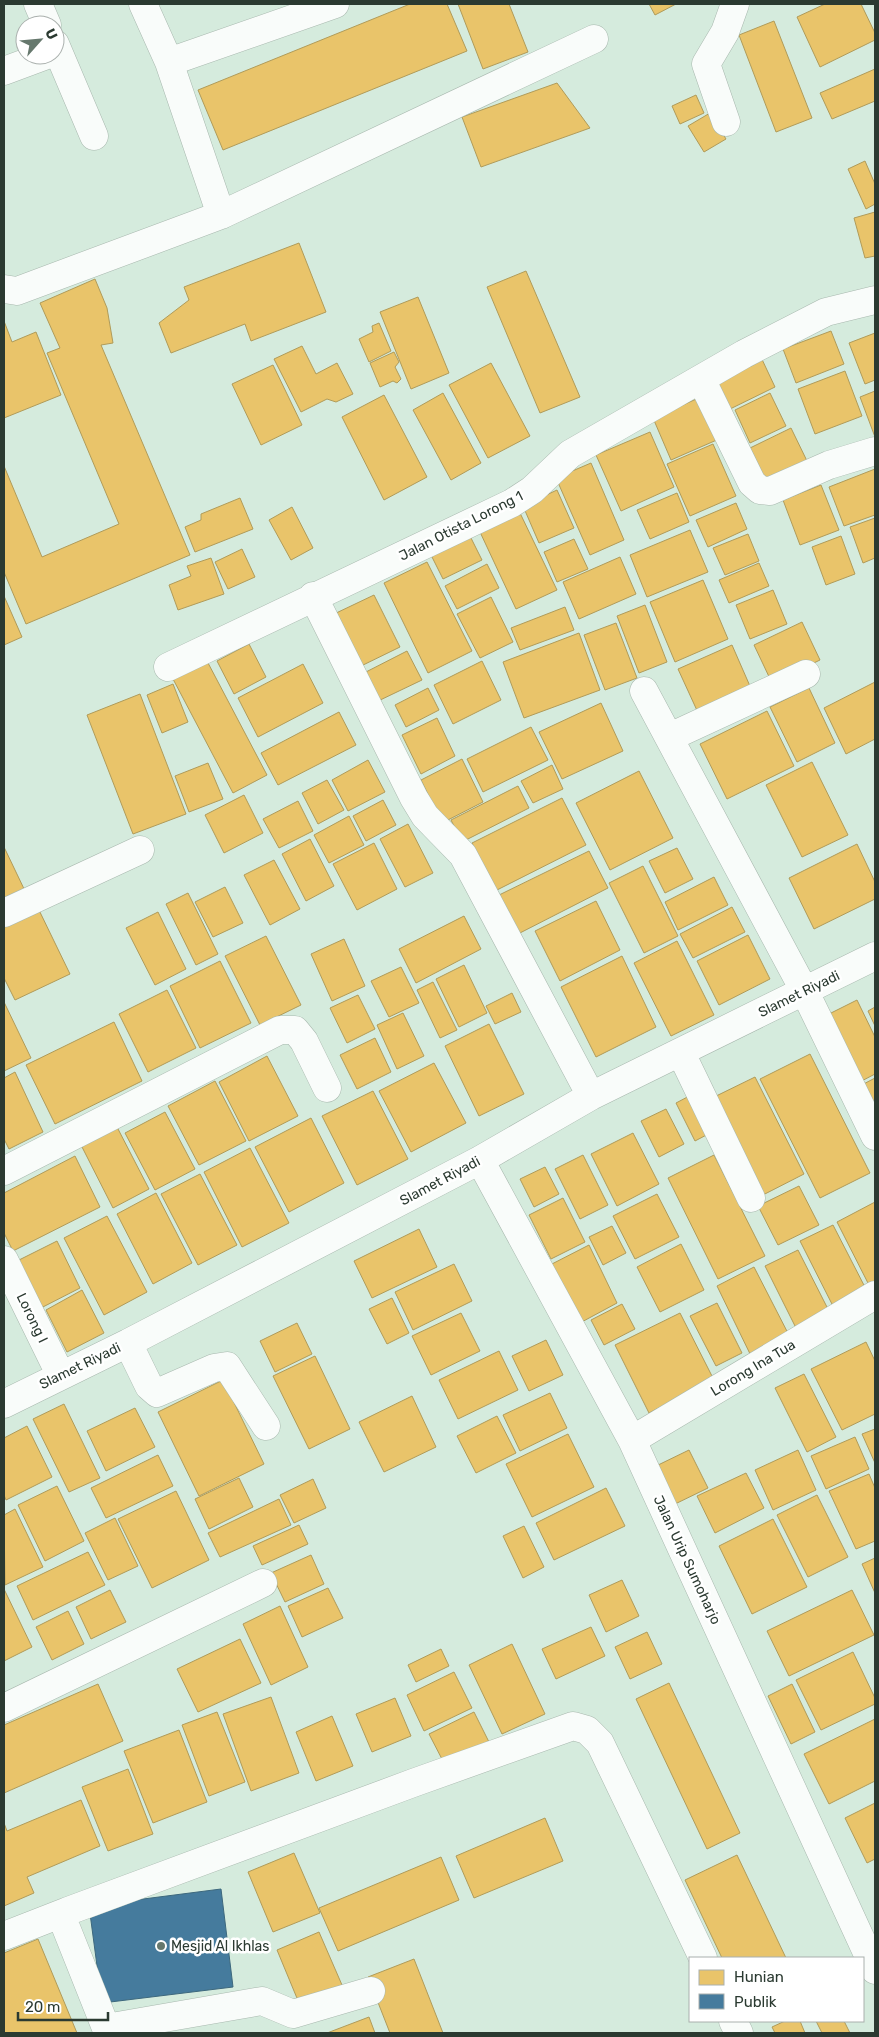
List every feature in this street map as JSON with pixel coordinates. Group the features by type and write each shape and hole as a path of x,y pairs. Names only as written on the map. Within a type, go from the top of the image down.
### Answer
{"street":[{"path":"143,4 169,62 221,215"},
{"path":"169,62 335,4"},
{"path":"726,122 706,64 724,32 735,4"},
{"path":"4,289 17,291 221,215 594,39"},
{"path":"4,71 18,65"},
{"path":"61,65 94,136"},
{"name":"Jalan Otista Lorong 1","path":"168,666 512,502 532,490 570,454 744,354 826,312 875,300"},
{"path":"701,379 752,483 760,490 770,491 829,465 875,451"},
{"path":"313,596 414,798 425,816 463,854 591,1096"},
{"path":"670,737 806,674"},
{"path":"644,691 805,992 875,1136"},
{"path":"4,913 140,850"},
{"name":"Slamet Riyadi","path":"4,1404 128,1343 480,1160 591,1096 875,956"},
{"path":"4,1171 280,1030 295,1030 300,1036 327,1088"},
{"path":"681,1053 752,1198"},
{"name":"Jalan Urip Sumoharjo","path":"480,1160 632,1440 875,1969"},
{"name":"Lorong I","path":"4,1260 60,1376"},
{"name":"Lorong Ina Tua","path":"632,1440 875,1295"},
{"path":"128,1343 149,1386 157,1393 214,1368 227,1366 266,1426"},
{"path":"4,1708 263,1583"},
{"path":"4,1936 413,1783 573,1726 587,1730 600,1743 703,1957"},
{"path":"68,1911 63,1920 107,2031 262,2002 293,2014 371,1991"}],"building: Hunian":[{"path":"410,4 447,4 467,51 223,150 198,90"},
{"path":"458,4 509,4 528,52 483,69"},
{"path":"649,4 676,4 655,15"},
{"path":"825,4 861,4 875,33 875,40 820,67 797,17"},
{"path":"774,21 812,118 776,132 739,35"},
{"path":"875,69 875,101 832,119 820,93"},
{"path":"557,83 590,128 481,167 462,117"},
{"path":"696,95 704,113 680,124 672,106"},
{"path":"710,113 726,139 704,152 688,126"},
{"path":"865,161 875,184 875,204 866,209 848,169"},
{"path":"875,212 875,256 865,258 854,218"},
{"path":"299,243 326,312 251,341 245,324 171,353 159,323 189,300 184,287"},
{"path":"526,271 580,397 540,413 487,287"},
{"path":"95,279 107,308 113,343 101,345 190,555 26,624 4,572 4,466 42,557 119,524 47,353 60,348 40,303"},
{"path":"418,297 449,373 411,389 380,312"},
{"path":"4,321 12,342 36,332 61,395 4,418"},
{"path":"379,323 391,351 369,362 359,339 373,332 372,326"},
{"path":"831,331 844,364 796,383 783,349"},
{"path":"875,333 875,380 865,384 849,343"},
{"path":"302,346 316,374 337,363 353,394 336,402 327,399 301,412 274,359"},
{"path":"394,352 399,362 395,367 401,379 397,383 393,381 380,387 370,363"},
{"path":"759,353 775,387 728,410 712,376"},
{"path":"491,363 530,436 488,458 449,385"},
{"path":"273,365 302,425 261,445 232,384"},
{"path":"845,371 862,416 815,434 798,389"},
{"path":"875,391 875,437 860,397"},
{"path":"443,393 481,463 451,480 413,410"},
{"path":"770,393 786,426 750,443 735,410"},
{"path":"384,395 427,477 384,500 342,417"},
{"path":"701,397 719,439 671,460 653,418"},
{"path":"791,428 808,463 767,483 750,448"},
{"path":"650,432 674,487 621,511 596,455"},
{"path":"713,444 736,496 690,516 667,464"},
{"path":"591,463 624,540 590,555 556,478"},
{"path":"875,469 875,515 844,526 829,487"},
{"path":"821,485 839,530 800,545 783,500"},
{"path":"557,490 574,528 539,543 523,506"},
{"path":"677,493 689,522 650,539 637,510"},
{"path":"240,498 253,529 195,552 185,527 201,520 201,514"},
{"path":"736,503 747,529 708,547 696,520"},
{"path":"292,507 313,548 291,560 269,520"},
{"path":"520,513 557,590 516,609 480,532"},
{"path":"875,518 875,558 863,563 850,527"},
{"path":"690,530 708,572 647,597 630,555"},
{"path":"468,532 482,560 443,579 429,551"},
{"path":"748,534 759,561 725,575 713,548"},
{"path":"841,536 855,574 826,585 812,547"},
{"path":"574,539 588,569 557,582 544,552"},
{"path":"242,549 255,577 228,589 215,562"},
{"path":"620,557 636,594 579,619 563,582"},
{"path":"211,558 224,594 178,610 169,585 191,576 187,566"},
{"path":"427,562 472,651 428,673 384,583"},
{"path":"759,563 769,586 729,603 719,580"},
{"path":"487,564 499,588 457,609 445,586"},
{"path":"703,580 728,639 675,662 650,602"},
{"path":"773,590 787,624 750,639 736,605"},
{"path":"374,595 400,647 359,667 332,615"},
{"path":"4,596 22,637 4,645"},
{"path":"491,597 513,642 480,658 457,614"},
{"path":"645,605 667,662 639,673 617,616"},
{"path":"565,607 574,630 520,650 511,628"},
{"path":"802,622 820,660 772,683 754,645"},
{"path":"616,623 637,678 605,690 584,635"},
{"path":"579,633 600,690 524,718 503,662"},
{"path":"249,644 266,677 234,694 217,661"},
{"path":"732,645 753,693 700,717 678,669"},
{"path":"407,651 422,680 376,702 362,674"},
{"path":"207,661 267,775 233,793 173,679"},
{"path":"482,661 501,700 453,724 434,685"},
{"path":"303,664 323,703 258,737 238,698"},
{"path":"875,682 875,739 846,754 824,708"},
{"path":"173,684 188,722 162,733 147,695"},
{"path":"428,688 439,710 406,727 395,705"},
{"path":"809,688 835,743 797,762 770,707"},
{"path":"140,694 186,814 133,834 87,715"},
{"path":"601,703 623,751 562,779 539,732"},
{"path":"767,711 794,766 727,799 700,744"},
{"path":"339,712 356,745 278,785 261,753"},
{"path":"437,718 455,756 421,774 402,735"},
{"path":"531,727 548,760 483,792 467,759"},
{"path":"462,759 483,802 442,823 421,780"},
{"path":"368,760 385,792 348,811 332,780"},
{"path":"812,762 848,835 802,857 766,785"},
{"path":"208,763 223,799 189,812 175,776"},
{"path":"552,765 563,789 533,803 521,781"},
{"path":"639,771 673,838 610,870 576,803"},
{"path":"327,780 344,810 318,824 302,793"},
{"path":"518,786 529,808 462,842 451,820"},
{"path":"244,795 263,833 224,853 205,815"},
{"path":"562,798 586,845 495,891 472,843"},
{"path":"383,800 396,825 366,841 353,816"},
{"path":"298,801 313,831 279,848 263,819"},
{"path":"349,816 364,845 329,863 314,835"},
{"path":"408,824 433,873 405,887 380,839"},
{"path":"310,839 334,886 306,901 282,854"},
{"path":"374,843 397,889 357,910 333,864"},
{"path":"857,844 875,882 875,899 814,929 789,878"},
{"path":"4,847 26,893 4,904"},
{"path":"677,848 693,879 665,893 649,861"},
{"path":"589,851 608,888 514,936 495,897"},
{"path":"274,860 300,909 270,925 244,875"},
{"path":"643,866 678,936 644,953 609,883"},
{"path":"714,877 728,905 678,930 665,902"},
{"path":"225,887 243,923 213,937 195,902"},
{"path":"188,893 218,954 196,965 166,904"},
{"path":"596,901 620,950 560,981 535,931"},
{"path":"37,906 70,974 15,1000 4,978 4,922"},
{"path":"732,907 745,932 693,958 680,934"},
{"path":"158,912 186,969 155,985 126,928"},
{"path":"464,916 481,949 416,983 399,949"},
{"path":"748,935 770,979 719,1005 697,961"},
{"path":"266,936 301,1005 260,1025 225,956"},
{"path":"344,939 365,986 332,1001 311,954"},
{"path":"677,941 714,1015 671,1036 634,963"},
{"path":"622,956 656,1027 596,1057 561,987"},
{"path":"220,961 251,1023 200,1048 170,986"},
{"path":"464,965 487,1013 459,1027 436,979"},
{"path":"401,967 419,1003 389,1017 371,981"},
{"path":"433,982 457,1030 440,1038 417,990"},
{"path":"167,990 196,1048 148,1072 119,1014"},
{"path":"512,993 521,1012 495,1024 486,1006"},
{"path":"358,995 375,1029 347,1043 330,1008"},
{"path":"857,1000 875,1037 875,1074 854,1085 821,1018"},
{"path":"4,1002 31,1058 4,1071"},
{"path":"875,1007 875,1026 868,1011"},
{"path":"403,1013 424,1056 397,1069 377,1025"},
{"path":"114,1022 142,1081 55,1124 26,1065"},
{"path":"489,1024 524,1094 479,1116 445,1046"},
{"path":"375,1038 391,1072 357,1089 340,1055"},
{"path":"810,1054 870,1173 820,1198 760,1079"},
{"path":"267,1056 298,1116 249,1141 219,1082"},
{"path":"434,1063 466,1123 411,1152 379,1091"},
{"path":"15,1072 43,1132 9,1149 4,1139 4,1078"},
{"path":"755,1077 804,1174 759,1197 710,1099"},
{"path":"875,1078 875,1123 856,1088"},
{"path":"215,1081 246,1141 199,1165 168,1106"},
{"path":"373,1091 408,1159 357,1185 322,1116"},
{"path":"695,1093 714,1131 695,1141 676,1103"},
{"path":"666,1109 684,1144 659,1157 641,1121"},
{"path":"165,1112 195,1169 155,1190 125,1133"},
{"path":"311,1118 344,1183 289,1212 255,1147"},
{"path":"117,1127 149,1189 113,1208 81,1145"},
{"path":"633,1133 659,1184 617,1206 591,1154"},
{"path":"250,1148 289,1223 242,1247 204,1172"},
{"path":"583,1155 608,1205 580,1219 555,1169"},
{"path":"714,1155 765,1256 718,1279 668,1178"},
{"path":"75,1156 100,1207 13,1251 4,1233 4,1193"},
{"path":"545,1167 559,1194 534,1207 520,1179"},
{"path":"200,1174 237,1245 198,1265 161,1194"},
{"path":"799,1186 819,1225 778,1245 758,1206"},
{"path":"156,1193 192,1263 153,1284 117,1214"},
{"path":"657,1194 679,1237 635,1259 613,1216"},
{"path":"563,1198 585,1242 551,1259 529,1215"},
{"path":"875,1202 875,1287 871,1289 837,1222"},
{"path":"107,1216 147,1292 104,1315 64,1238"},
{"path":"833,1225 868,1293 835,1310 800,1241"},
{"path":"612,1226 626,1253 603,1265 589,1237"},
{"path":"419,1229 437,1267 372,1298 354,1261"},
{"path":"57,1241 80,1288 37,1310 13,1263"},
{"path":"681,1244 704,1290 660,1312 637,1267"},
{"path":"589,1245 617,1303 578,1324 548,1266"},
{"path":"798,1250 830,1313 797,1330 765,1266"},
{"path":"454,1264 472,1301 413,1330 395,1292"},
{"path":"754,1267 792,1341 753,1360 717,1286"},
{"path":"82,1290 104,1333 67,1352 46,1310"},
{"path":"392,1298 409,1333 387,1344 369,1309"},
{"path":"717,1303 742,1353 716,1366 690,1316"},
{"path":"622,1304 635,1329 604,1345 591,1320"},
{"path":"461,1313 480,1351 431,1375 412,1336"},
{"path":"680,1313 714,1380 649,1413 615,1345"},
{"path":"297,1323 312,1354 275,1372 260,1341"},
{"path":"546,1340 563,1375 529,1391 512,1356"},
{"path":"866,1342 875,1361 875,1414 842,1430 811,1369"},
{"path":"499,1351 518,1390 458,1419 439,1380"},
{"path":"315,1356 350,1429 309,1449 273,1376"},
{"path":"804,1374 836,1437 807,1452 775,1388"},
{"path":"223,1380 264,1464 199,1496 158,1412"},
{"path":"550,1393 567,1428 520,1451 503,1415"},
{"path":"412,1396 436,1447 384,1472 359,1422"},
{"path":"64,1404 100,1478 69,1492 33,1419"},
{"path":"135,1408 155,1447 106,1471 87,1431"},
{"path":"497,1416 516,1453 476,1473 457,1436"},
{"path":"27,1426 52,1477 6,1500 4,1495 4,1438"},
{"path":"875,1429 875,1463 862,1434"},
{"path":"568,1434 594,1487 532,1517 506,1464"},
{"path":"855,1437 869,1469 826,1489 811,1456"},
{"path":"689,1450 708,1488 673,1505 654,1467"},
{"path":"798,1450 816,1490 773,1510 755,1470"},
{"path":"158,1455 173,1486 106,1518 91,1488"},
{"path":"746,1473 764,1508 715,1533 697,1496"},
{"path":"869,1474 875,1488 875,1541 856,1549 829,1491"},
{"path":"239,1478 253,1507 209,1529 195,1499"},
{"path":"313,1479 326,1508 294,1523 280,1495"},
{"path":"57,1486 84,1541 45,1561 18,1505"},
{"path":"606,1488 625,1526 554,1560 536,1523"},
{"path":"176,1491 209,1560 152,1588 118,1519"},
{"path":"817,1495 848,1557 808,1577 777,1515"},
{"path":"279,1499 291,1525 220,1557 208,1533"},
{"path":"15,1509 43,1567 5,1585 4,1515"},
{"path":"115,1518 138,1566 108,1580 85,1533"},
{"path":"773,1519 807,1587 752,1614 719,1546"},
{"path":"299,1525 308,1544 262,1565 253,1546"},
{"path":"524,1526 544,1567 523,1578 503,1536"},
{"path":"88,1552 105,1585 33,1620 17,1586"},
{"path":"311,1555 324,1584 285,1602 271,1573"},
{"path":"875,1558 875,1593 862,1564"},
{"path":"622,1580 639,1616 606,1632 589,1595"},
{"path":"328,1588 343,1618 302,1637 288,1606"},
{"path":"4,1589 32,1647 4,1661"},
{"path":"110,1590 126,1622 91,1639 76,1607"},
{"path":"852,1590 874,1635 789,1676 767,1631"},
{"path":"280,1606 308,1667 271,1685 243,1624"},
{"path":"68,1611 84,1644 52,1660 36,1627"},
{"path":"591,1627 605,1656 556,1679 542,1649"},
{"path":"647,1632 662,1664 630,1679 615,1647"},
{"path":"240,1639 261,1683 198,1712 177,1669"},
{"path":"512,1644 545,1714 502,1734 469,1665"},
{"path":"441,1649 449,1666 416,1682 408,1665"},
{"path":"853,1652 875,1698 875,1704 821,1730 796,1680"},
{"path":"454,1672 472,1708 424,1731 407,1695"},
{"path":"669,1683 740,1833 707,1849 636,1699"},
{"path":"98,1684 123,1741 4,1793 4,1725"},
{"path":"792,1684 815,1732 791,1744 768,1696"},
{"path":"271,1697 299,1773 251,1791 223,1714"},
{"path":"395,1698 411,1736 372,1752 356,1714"},
{"path":"217,1712 245,1782 209,1796 182,1725"},
{"path":"474,1712 489,1742 444,1763 429,1734"},
{"path":"332,1716 353,1766 316,1781 296,1732"},
{"path":"875,1719 875,1781 829,1804 804,1754"},
{"path":"179,1730 207,1802 153,1823 124,1751"},
{"path":"128,1769 153,1834 108,1851 82,1787"},
{"path":"81,1800 100,1846 27,1877 34,1893 4,1906 4,1823 7,1831"},
{"path":"875,1803 875,1859 867,1863 845,1818"},
{"path":"545,1818 563,1861 474,1898 456,1856"},
{"path":"294,1853 320,1913 273,1932 248,1872"},
{"path":"737,1855 786,1957 722,1957 685,1880"},
{"path":"441,1857 459,1900 338,1951 319,1908"},
{"path":"319,1932 342,1985 299,2003 277,1950"},
{"path":"38,1939 77,2033 4,2033 4,1953"},
{"path":"414,1959 443,2033 390,2033 368,1977"},
{"path":"369,2017 375,2033 327,2033"},
{"path":"783,2022 800,2022 805,2033 775,2033 772,2027"},
{"path":"816,2022 844,2022 850,2033 822,2033"}],"building: Publik":[{"name":"Mesjid Al Ikhlas","path":"221,1889 233,1987 102,2003 89,1906"}],"place":[{"name":"Mesjid Al Ikhlas","path":"161,1946"}]}
